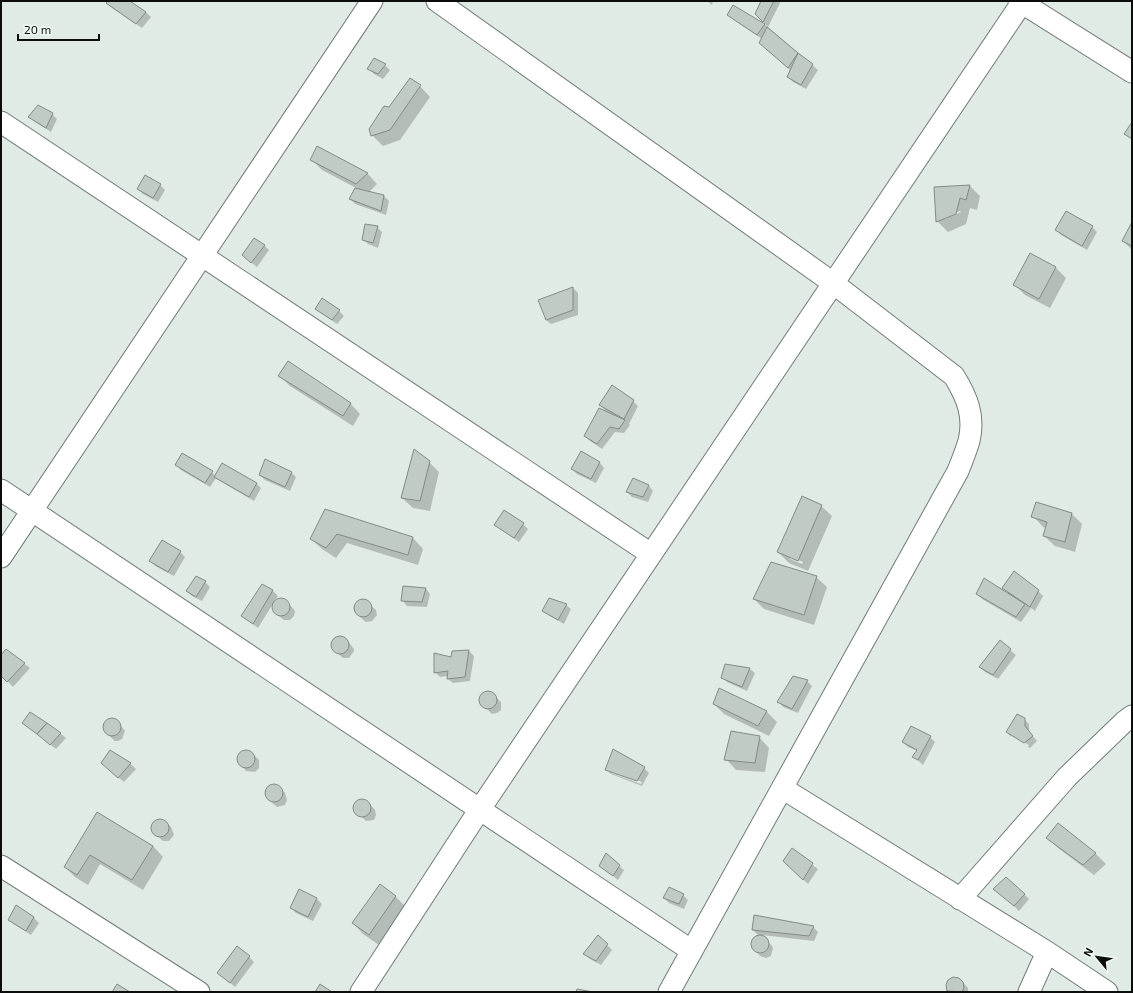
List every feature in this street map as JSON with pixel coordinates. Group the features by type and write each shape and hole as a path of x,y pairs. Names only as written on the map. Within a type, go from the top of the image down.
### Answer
{"street":[{"path":"1,556 372,1"},
{"path":"437,1 833,283 954,376 965,394 971,415 969,441 958,470 669,992"},
{"path":"361,992 480,809 1021,2 1132,72"},
{"path":"1,122 651,554"},
{"path":"1,490 692,951"},
{"path":"960,899 1069,775 1132,716"},
{"path":"782,788 1047,952 1107,992"},
{"path":"1,866 199,992"},
{"path":"1029,992 1047,952"}],"building":[{"path":"108,1 130,1 146,12 136,24 106,3"},
{"path":"761,1 774,1 763,22 755,14"},
{"path":"733,5 765,24 757,35 727,15"},
{"path":"767,27 798,53 788,68 759,43"},
{"path":"798,53 813,64 801,85 787,77"},
{"path":"374,58 386,64 378,74 367,69"},
{"path":"410,78 421,85 390,130 371,136 369,129 384,106 389,107"},
{"path":"38,105 53,113 46,128 28,117"},
{"path":"1132,122 1132,139 1124,134"},
{"path":"317,146 368,173 356,184 310,160"},
{"path":"145,175 161,184 153,198 137,189"},
{"path":"970,185 966,200 960,198 956,214 936,222 934,187"},
{"path":"355,188 384,195 381,211 349,199"},
{"path":"1066,211 1093,226 1082,246 1055,230"},
{"path":"1132,222 1132,246 1122,241"},
{"path":"365,224 378,226 373,243 362,240"},
{"path":"254,238 265,245 251,263 242,255"},
{"path":"1030,253 1056,267 1039,299 1013,285"},
{"path":"573,287 573,310 546,320 538,300"},
{"path":"322,298 340,310 332,320 315,309"},
{"path":"288,361 351,403 343,416 278,376"},
{"path":"612,385 634,400 624,419 599,405"},
{"path":"599,408 625,420 619,429 610,427 597,444 584,436"},
{"path":"414,449 430,461 420,501 401,498"},
{"path":"581,451 600,462 591,479 571,469"},
{"path":"182,453 213,471 205,483 175,465"},
{"path":"265,459 292,472 285,487 259,475"},
{"path":"222,463 257,483 249,497 214,477"},
{"path":"633,478 649,485 643,497 626,492"},
{"path":"802,496 822,505 798,561 777,552"},
{"path":"1036,502 1072,513 1065,542 1043,536 1047,522 1031,517"},
{"path":"325,509 413,537 408,555 337,534 326,548 310,539"},
{"path":"504,510 524,523 514,538 494,525"},
{"path":"162,540 181,551 168,572 149,561"},
{"path":"771,562 817,576 804,615 753,599"},
{"path":"1014,571 1039,590 1030,607 1002,588"},
{"path":"196,576 206,581 196,597 186,591"},
{"path":"984,578 1025,604 1016,617 976,594"},
{"path":"262,584 273,590 253,624 241,616"},
{"path":"403,586 426,588 422,602 401,601"},
{"path":"281,598 285,599 289,603 289,611 285,615 281,616 277,615 273,611 272,607 273,603 277,599"},
{"path":"549,598 567,604 558,620 542,611"},
{"path":"363,599 367,600 371,604 371,612 367,616 363,617 359,616 355,612 354,608 355,604 359,600"},
{"path":"340,636 344,637 348,641 348,649 344,653 340,654 336,653 332,649 331,645 332,641 336,637"},
{"path":"1000,640 1011,649 993,675 979,667"},
{"path":"6,649 25,663 7,682 1,676 1,655"},
{"path":"469,650 465,677 447,679 448,671 434,673 434,653 451,657 452,651"},
{"path":"725,664 750,668 742,687 721,678"},
{"path":"793,676 808,680 792,709 777,702"},
{"path":"719,688 767,711 758,726 713,704"},
{"path":"488,691 494,694 497,700 494,706 488,709 482,706 479,700 482,694"},
{"path":"30,712 47,723 37,734 22,723"},
{"path":"1017,714 1025,718 1025,726 1033,736 1024,743 1006,732"},
{"path":"112,718 116,719 120,723 120,731 116,735 112,736 108,735 104,731 103,727 104,723 108,719"},
{"path":"47,723 61,733 50,745 37,734"},
{"path":"911,726 931,736 918,760 912,757 917,750 902,742"},
{"path":"731,731 760,736 755,763 724,760"},
{"path":"613,749 645,767 637,781 605,770"},
{"path":"110,750 131,763 118,778 101,763"},
{"path":"246,750 252,753 255,759 252,765 246,768 240,765 237,759 240,753"},
{"path":"274,784 278,785 282,789 282,797 278,801 274,802 270,801 266,797 265,793 266,789 270,785"},
{"path":"362,799 368,802 371,808 368,814 362,817 356,814 353,808 356,802"},
{"path":"97,812 153,846 132,880 90,855 77,875 64,867"},
{"path":"160,819 166,822 169,828 166,834 160,837 154,834 151,828 154,822"},
{"path":"1058,823 1096,853 1083,865 1046,838"},
{"path":"792,848 813,863 803,880 783,861"},
{"path":"606,853 620,865 613,876 599,866"},
{"path":"1006,877 1025,894 1014,906 993,889"},
{"path":"380,884 396,896 369,935 352,923"},
{"path":"669,887 684,894 679,904 663,898"},
{"path":"299,889 317,898 308,917 290,908"},
{"path":"16,905 34,917 26,931 8,920"},
{"path":"754,915 814,926 809,936 752,930"},
{"path":"598,935 608,944 596,961 583,954"},
{"path":"760,935 766,938 769,944 766,950 760,953 754,950 751,944 754,938"},
{"path":"237,946 250,956 230,983 217,973"},
{"path":"953,977 959,978 963,982 964,988 962,992 947,991 947,982"},
{"path":"117,984 130,992 112,992"},
{"path":"320,984 332,992 315,992"},
{"path":"577,989 593,992 576,992"}]}
